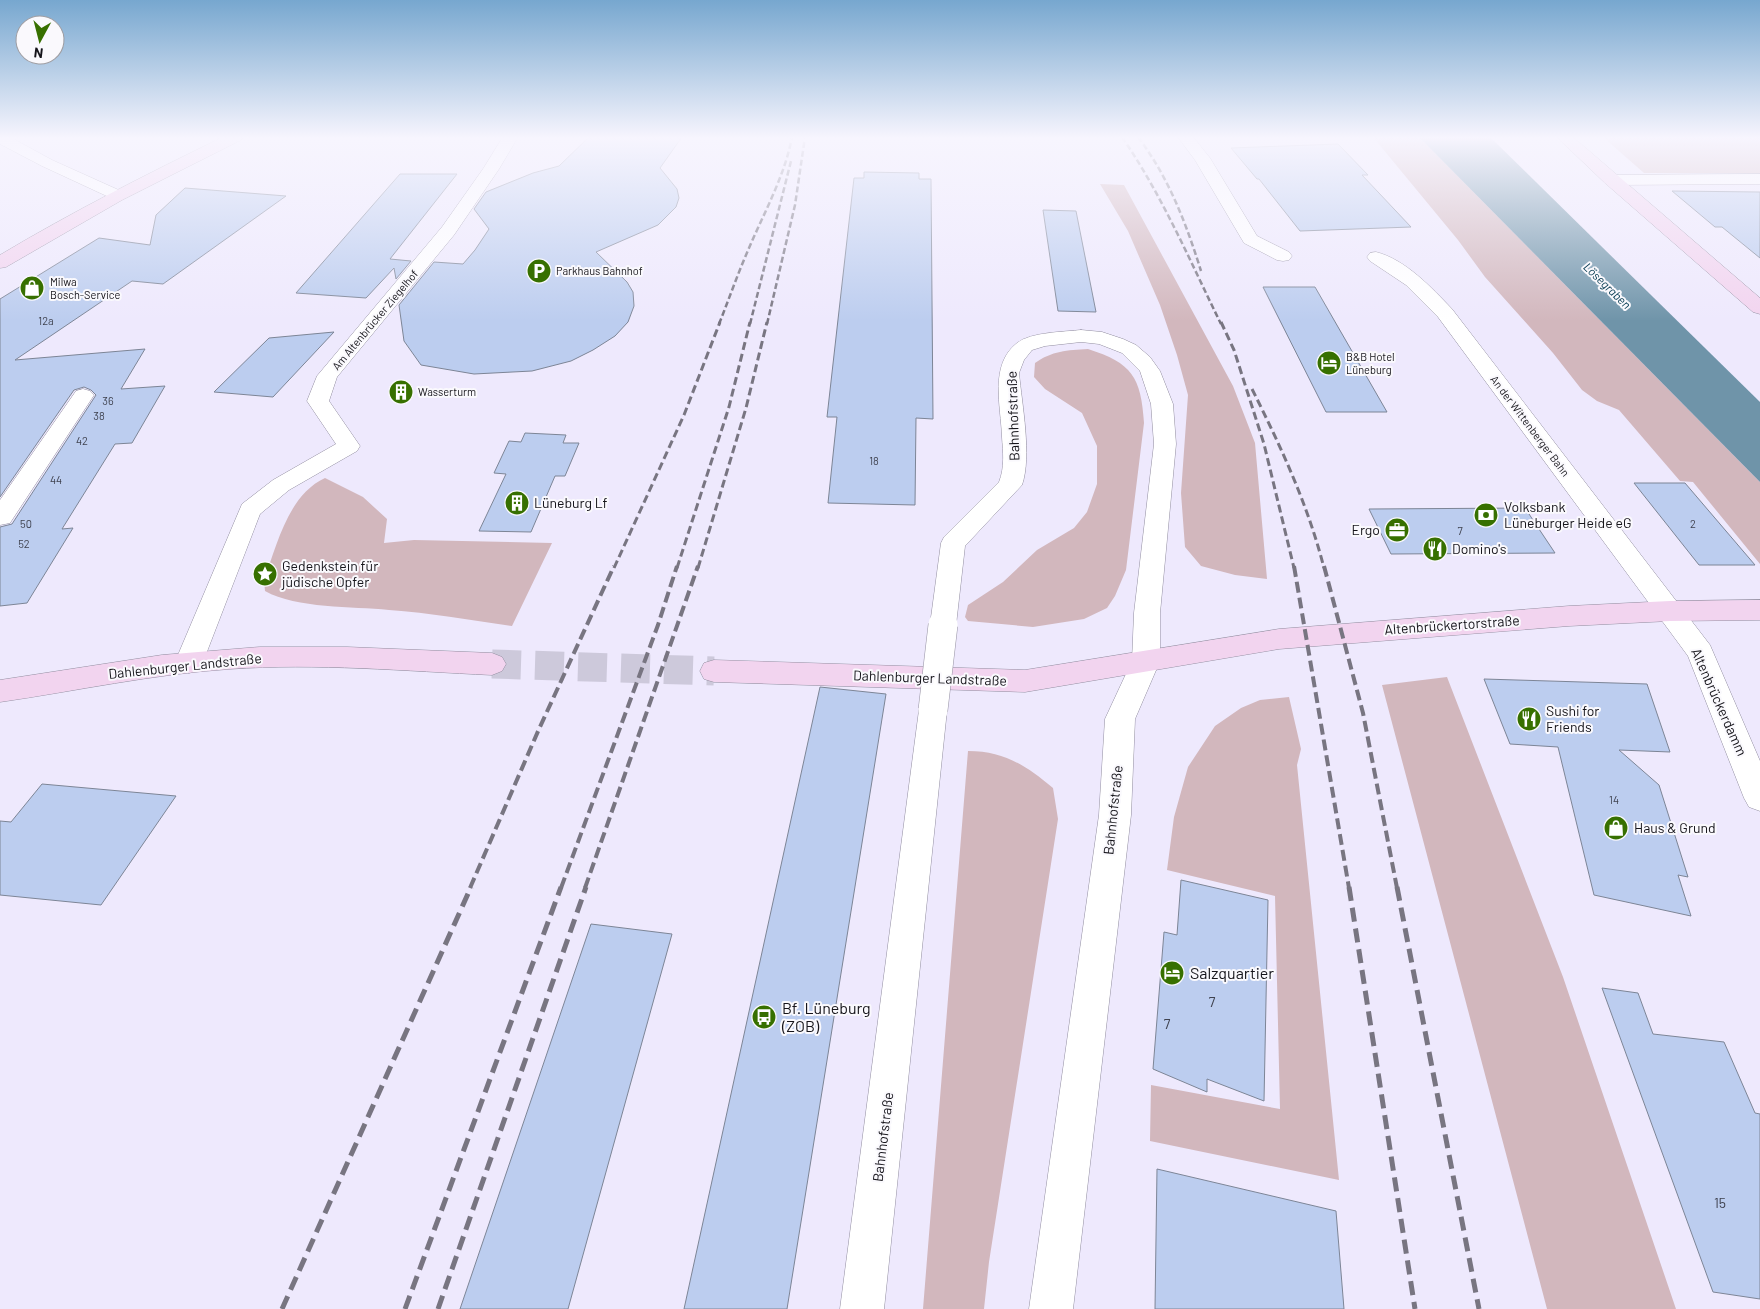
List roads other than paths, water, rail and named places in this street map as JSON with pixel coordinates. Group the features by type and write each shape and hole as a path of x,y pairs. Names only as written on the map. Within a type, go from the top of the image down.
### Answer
{"main road":[{"path":"0,263 59,226 111,198"},
{"path":"1632,198 1760,308"},
{"name":"Altenbrückertorstraße","path":"1146,661 1288,638 1493,621 1670,611 1760,610"},
{"name":"Dahlenburger Landstraße","path":"0,691 189,662 259,657 332,656 492,664"},
{"name":"Dahlenburger Landstraße","path":"714,671 1025,680 1146,661"}],"street":[{"name":"Am Altenbrücker Ziegelhof","path":"189,662 250,510 281,484 349,446 318,401 327,376 436,248 473,198"},
{"path":"1226,198 1250,239 1283,256"},
{"name":"An der Wittenberger Bahn","path":"1376,257 1422,288 1444,312 1670,611"},
{"name":"Bahnhofstraße","path":"862,1309 953,542 1010,485 1014,474 1015,459 1009,372 1014,359 1025,346 1042,340 1081,336 1102,338 1129,349 1143,361 1156,385 1162,404 1165,444 1147,614 1146,661 1120,719 1115,815 1051,1309"},
{"path":"1,517 83,395"},
{"path":"0,480 28,477"},
{"name":"Altenbrückerdamm","path":"1670,611 1700,652 1760,798"}],"water":[{"name":"Lösegraben","path":"1479,198 1552,198 1760,402 1760,482"}],"tunnel":[{"path":"492,664 714,671"}],"railway":[{"path":"719,324 745,257 772,198"},
{"path":"750,324 782,198"},
{"path":"767,324 796,198"},
{"path":"1159,198 1221,324"},
{"path":"1175,198 1201,271"},
{"path":"614,568 684,415 720,322"},
{"path":"677,568 729,407 750,322"},
{"path":"698,568 746,408 767,322"},
{"path":"1221,322 1234,350 1264,444 1294,568"},
{"path":"1252,389 1302,499 1324,568"},
{"path":"470,888 539,729 614,566"},
{"path":"561,888 658,625 677,566"},
{"path":"585,888 698,566"},
{"path":"1294,566 1349,888"},
{"path":"1324,566 1363,713 1397,888"},
{"path":"282,1309 471,887"},
{"path":"405,1309 561,887"},
{"path":"438,1309 586,887"},
{"path":"1349,887 1415,1309"},
{"path":"1397,887 1479,1309"}],"place":[{"name":"Parkhaus Bahnhof","path":"539,271"},
{"name":"Milwa Bosch-Service","path":"32,288"},
{"name":"B&B Hotel Lüneburg","path":"1329,363"},
{"name":"Wasserturm","path":"401,392"},
{"name":"Lüneburg Lf","path":"517,503"},
{"name":"Volksbank Lüneburger Heide eG","path":"1486,515"},
{"name":"Ergo","path":"1397,530"},
{"name":"Domino's","path":"1435,549"},
{"name":"Gedenkstein für jüdische Opfer","path":"265,574"},
{"name":"Sushi for Friends","path":"1529,719"},
{"name":"Haus & Grund","path":"1616,828"},
{"name":"Salzquartier","path":"1172,973"},
{"name":"Bf. Lüneburg (ZOB)","path":"764,1017"}]}
